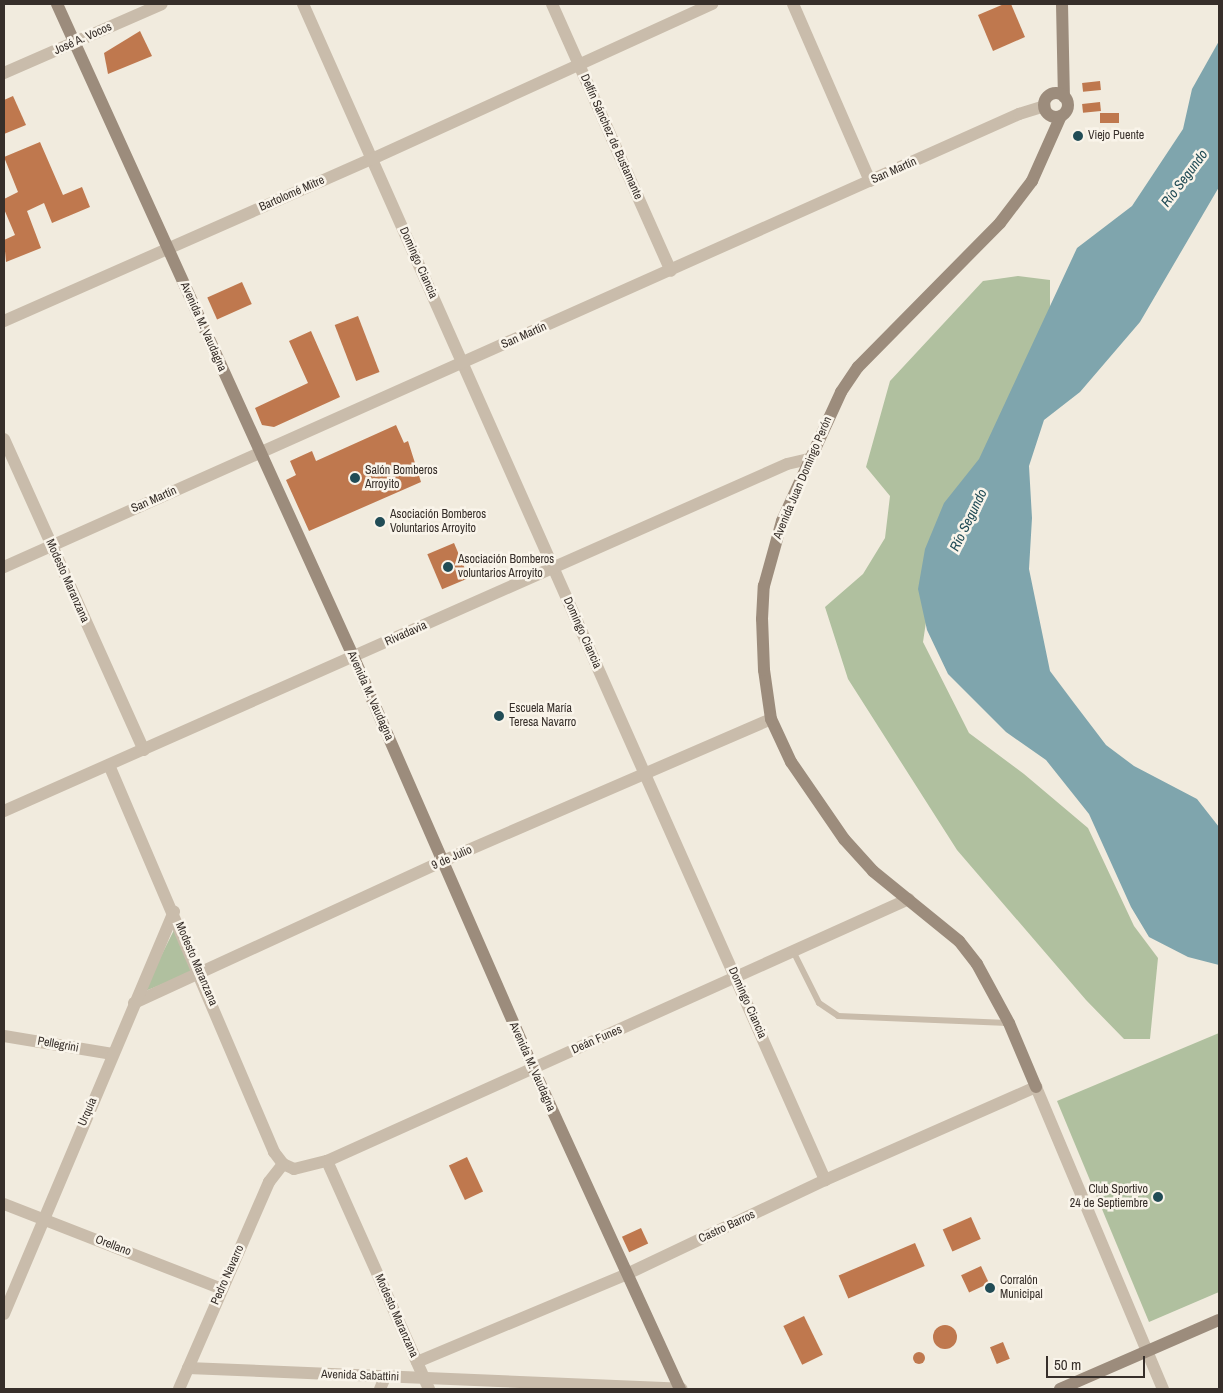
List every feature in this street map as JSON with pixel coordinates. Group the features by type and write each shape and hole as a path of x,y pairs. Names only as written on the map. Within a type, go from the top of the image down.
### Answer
{"main road":[{"name":"Avenida M. Vaudagna","path":"57,4 354,658 533,1068 680,1389"},
{"path":"1059,95 1046,99 1052,113 1068,108 1059,95 1062,4"},
{"name":"Avenida Juan Domingo Perón","path":"1036,1087 1009,1023 988,981 959,941 873,872 844,839 791,762 772,719 764,670 764,586 782,522 841,392 858,367 1000,223 1032,181 1052,113"},
{"path":"1060,1389 1219,1320"}],"street":[{"name":"José A. Vocos","path":"4,73 162,4"},
{"name":"Domingo Ciancia","path":"303,4 825,1180"},
{"name":"Delfín Sánchez de Bustamante","path":"552,4 671,271"},
{"name":"Bartolomé Mitre","path":"4,321 372,159 578,63 712,4"},
{"path":"793,4 870,181"},
{"name":"San Martín","path":"4,567 463,364 1019,114 1052,113"},
{"name":"Modesto Maranzana","path":"4,439 144,750"},
{"name":"Rivadavia","path":"7,809 354,658 553,567 788,464 809,459"},
{"name":"9 de Julio","path":"134,1003 442,861 772,719"},
{"name":"Modesto Maranzana","path":"109,765 174,911 274,1152 283,1164"},
{"path":"4,824 7,809"},
{"name":"Deán Funes","path":"283,1164 294,1169 305,1169 327,1161 909,900"},
{"name":"Urquía","path":"4,1314 174,911"},
{"name":"Pellegrini","path":"4,1036 113,1054"},
{"path":"1036,1087 1163,1389"},
{"name":"Castro Barros","path":"417,1362 627,1274 825,1180 1036,1087"},
{"name":"Modesto Maranzana","path":"327,1161 426,1384"},
{"name":"Pedro Navarro","path":"179,1389 269,1182 283,1164"},
{"name":"Orellano","path":"4,1204 222,1289"},
{"name":"Avenida Sabattini","path":"188,1368 383,1383 680,1389"}],"lane":[{"path":"793,951 819,1002 838,1016 1009,1023"}],"green space":[{"path":"1018,276 1050,280 1050,334 935,562 923,642 969,733 1024,774 1088,828 1134,926 1158,958 1150,1039 1124,1039 1086,1000 957,850 848,679 825,607 863,574 885,538 890,496 866,467 890,381 983,281"},
{"path":"174,930 192,972 143,992"},
{"name":"Club Sportivo 24 de Septiembre","path":"1219,1033 1219,1292 1149,1322 1057,1101"}],"water":[{"name":"Río Segundo","path":"1219,41 1219,187 1140,322 1080,392 1044,420 1029,466 1032,518 1029,569 1050,671 1106,745 1134,766 1197,799 1219,827 1219,965 1188,957 1149,937 1131,907 1089,814 1046,760 1006,732 948,674 927,630 918,589 925,549 944,503 979,459 1077,248 1132,206 1183,129 1192,89"}],"building":[{"path":"1004,4 1011,4 1025,37 993,51 978,15"},
{"path":"140,31 152,56 108,74 104,53"},
{"path":"1100,81 1101,90 1083,92 1082,83"},
{"path":"13,96 26,125 4,134 4,100"},
{"path":"1100,102 1101,111 1083,113 1082,104"},
{"path":"1100,113 1119,113 1119,123 1100,123"},
{"path":"40,142 63,195 82,187 90,207 52,223 44,203 27,211 41,248 6,262 4,240 15,235 4,209 4,199 18,192 4,157"},
{"path":"242,282 252,304 217,319 207,297"},
{"path":"358,316 380,372 356,381 335,325"},
{"path":"311,331 340,397 274,427 262,425 255,408 308,383 289,341"},
{"name":"Salón Bomberos Arroyito","path":"396,425 404,443 408,441 421,482 309,531 286,480 296,475 290,461 312,451 316,461"},
{"name":"Asociación Bomberos voluntarios Arroyito","path":"454,543 469,578 442,589 427,554"},
{"path":"467,1157 483,1191 465,1200 449,1165"},
{"path":"971,1217 981,1239 952,1252 943,1230"},
{"path":"641,1228 648,1243 629,1252 622,1237"},
{"path":"915,1243 925,1266 848,1298 839,1275"},
{"path":"981,1266 989,1283 969,1293 961,1275"},
{"path":"804,1316 823,1355 802,1365 783,1326"},
{"path":"945,1325 953,1329 957,1337 953,1345 945,1349 937,1345 933,1337 937,1329"},
{"path":"1003,1342 1010,1359 997,1364 990,1347"},
{"path":"917,1352 921,1352 925,1358 921,1364 917,1364 913,1360 913,1356"}],"place":[{"name":"Viejo Puente","path":"1078,136"},
{"name":"Salón Bomberos Arroyito","path":"355,478"},
{"name":"Asociación Bomberos Voluntarios Arroyito","path":"380,522"},
{"name":"Asociación Bomberos voluntarios Arroyito","path":"448,567"},
{"name":"Escuela María Teresa Navarro","path":"499,716"},
{"name":"Club Sportivo 24 de Septiembre","path":"1158,1197"},
{"name":"Corralón Municipal","path":"990,1288"}]}
